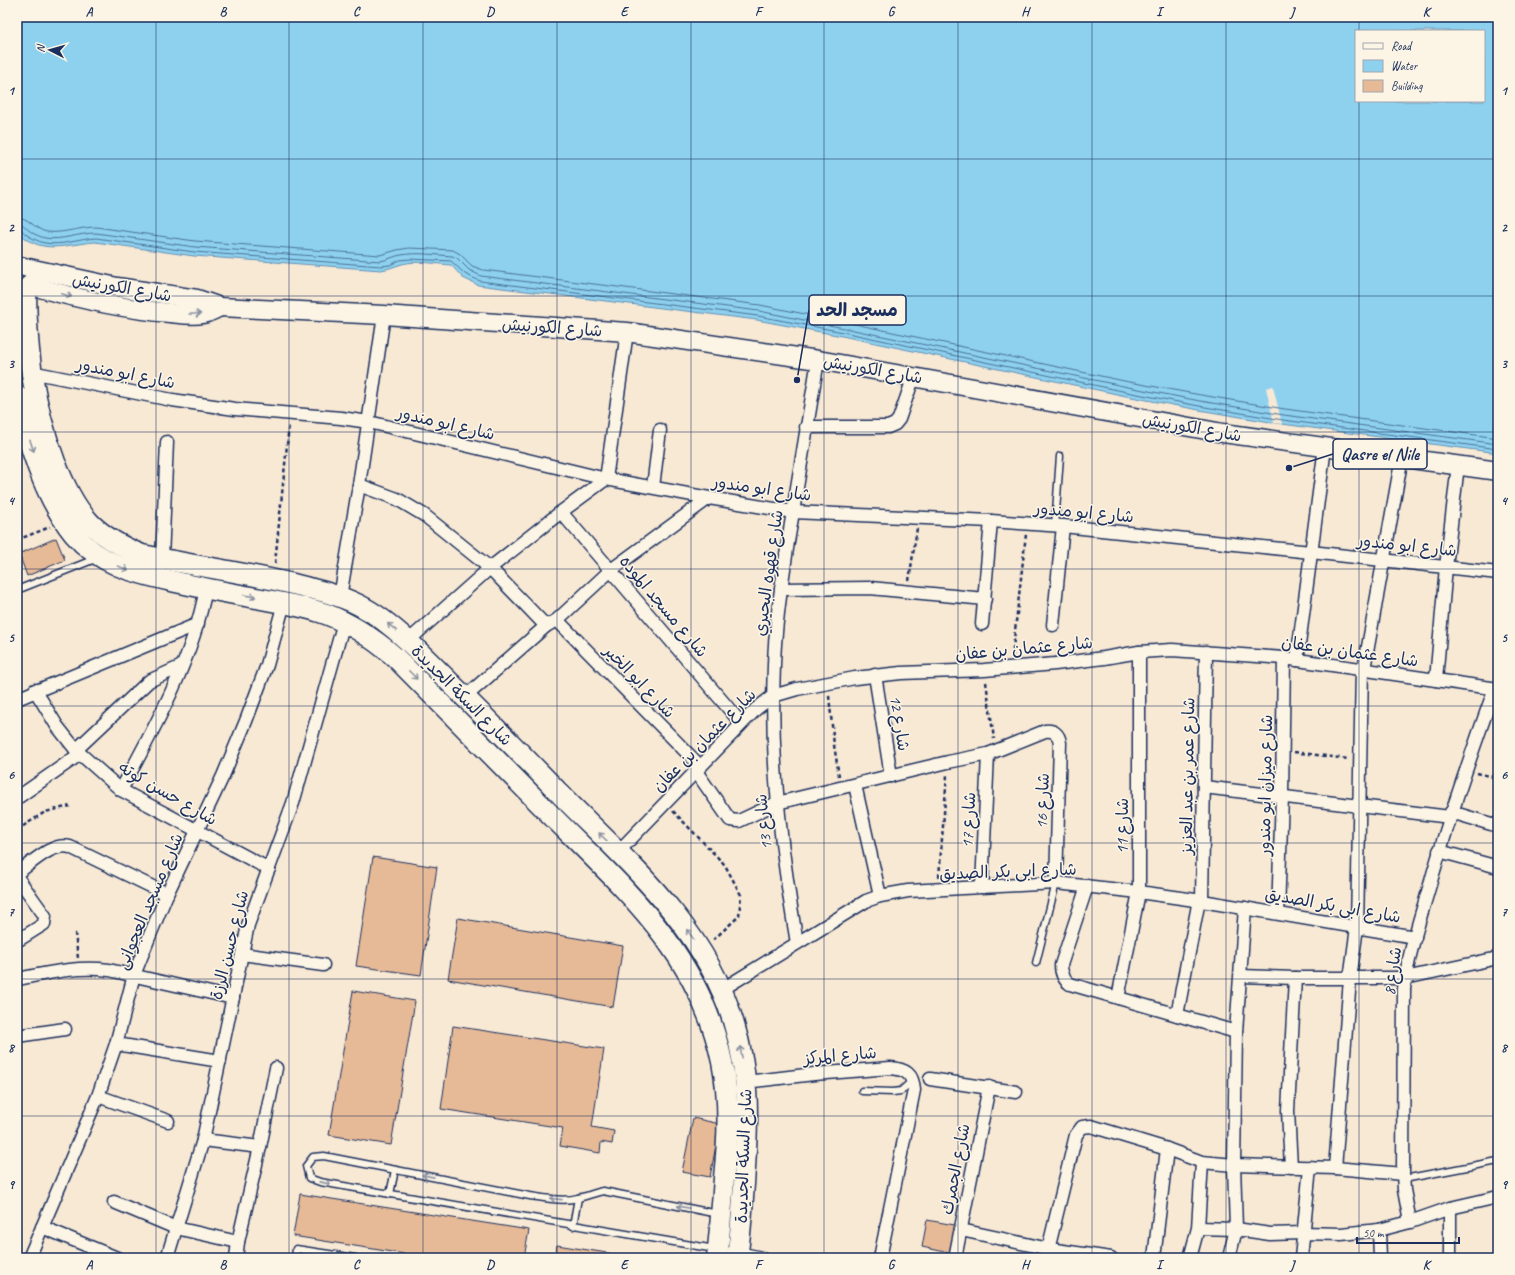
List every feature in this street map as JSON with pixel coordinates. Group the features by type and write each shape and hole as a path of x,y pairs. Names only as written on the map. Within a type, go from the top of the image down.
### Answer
{"main road":[{"path":"20,265 27,272 24,292"},
{"name":"شارع الكورنيش","path":"20,265 117,287 197,299 220,307 384,315 627,332 818,360 914,376 1223,433 1498,471"},
{"name":"شارع الكورنيش","path":"24,292 70,296 105,304 154,312 196,315 205,314 220,307"},
{"name":"شارع السكة الجديدة","path":"24,292 31,372 37,407 66,488 77,506 90,522 111,540 122,547 142,555 273,580 340,597 376,615 393,627 465,697 618,852 669,906 690,933 701,950 722,990 733,1020 741,1050 746,1082 748,1114 747,1145 737,1256"},
{"name":"شارع السكة الجديدة","path":"17,399 30,442 44,480 64,520 75,535 89,548 100,556 132,572 308,608 344,622 373,639 395,657 649,916 676,952 694,984 707,1011 716,1037 722,1063 728,1117 722,1215 717,1254"}],"street":[{"path":"340,597 369,422 384,315"},
{"path":"408,641 490,568 561,512 606,479 627,332"},
{"name":"شارع قهوه البحيري","path":"773,696 776,633 781,589 818,360"},
{"name":"شارع ابو مندور","path":"31,372 172,400 235,409 290,413 369,422 606,479 793,512 991,521 1059,526 1498,573"},
{"path":"806,427 888,427 895,424 899,419 914,376"},
{"path":"652,487 660,430"},
{"path":"162,559 167,442"},
{"path":"1298,660 1325,447"},
{"path":"1334,1168 1350,979 1357,927 1363,669 1402,457"},
{"path":"1436,680 1446,567 1458,465"},
{"path":"359,485 397,499 424,516 490,568 546,626"},
{"path":"465,697 546,626 557,620 611,570 709,498"},
{"name":"شارع مسجد الموده","path":"561,512 741,723"},
{"path":"982,624 991,521"},
{"path":"1053,625 1059,526"},
{"path":"121,790 151,734 182,666 198,624 206,588"},
{"path":"781,589 870,588 985,599"},
{"name":"شارع مسجد العجوانى","path":"29,1258 98,1096 116,1044 134,975 167,894 198,831 246,721 267,665 284,603"},
{"name":"شارع ابو الخير","path":"557,620 697,768 730,820 735,822 777,803 948,762 992,753 1045,731"},
{"name":"شارع حسن الرزة","path":"167,1258 204,1140 248,925 293,803 344,622"},
{"path":"17,699 198,624"},
{"name":"شارع عثمان بن عفان","path":"618,852 664,802 756,709 773,696 827,682 875,675 984,670 1083,661 1140,652 1172,650 1284,658 1496,688"},
{"name":"شارع 11","path":"1118,998 1139,892 1140,652"},
{"name":"شارع عمر بن عبد العزيز","path":"1177,1015 1201,900 1206,652"},
{"name":"شارع ميزان ابو مندور","path":"1278,913 1282,796 1284,658"},
{"path":"17,798 78,752 149,681 182,666"},
{"name":"شارع 12","path":"875,675 891,776"},
{"name":"شارع 8","path":"1410,1222 1404,1176 1405,978 1439,851 1466,769 1496,688"},
{"name":"شارع حسن كوته","path":"36,690 57,726 78,752 121,790 269,869"},
{"name":"شارع 13","path":"773,696 777,803 785,872 797,943"},
{"name":"شارع 16","path":"1045,731 1051,730 1056,733 1059,737 1060,743 1056,883"},
{"name":"شارع 17","path":"982,887 992,753"},
{"path":"855,785 880,896"},
{"path":"17,788 34,786"},
{"path":"1204,787 1359,806 1451,814 1498,826"},
{"path":"17,873 54,847 65,845 167,894"},
{"path":"1439,851 1498,867"},
{"path":"17,877 45,916 46,920 44,924 17,941"},
{"name":"شارع ابى بكر الصديق","path":"722,990 852,908 880,896 894,892 1056,883 1201,900 1415,937"},
{"path":"1087,886 1061,964 1062,976 1070,984 1236,1032"},
{"path":"1229,1258 1236,1229 1234,1165 1236,1032 1245,908"},
{"path":"242,954 324,965"},
{"path":"1241,976 1350,979 1405,978 1498,958"},
{"path":"17,979 79,968 109,970 232,998"},
{"path":"1292,1167 1288,1111 1295,978"},
{"path":"17,1036 66,1029"},
{"path":"116,1044 220,1061"},
{"path":"236,1258 238,1242 260,1148 276,1068"},
{"name":"شارع المركز","path":"746,1082 814,1074 890,1068 900,1068 908,1073 914,1080"},
{"path":"930,1078 1016,1092"},
{"path":"880,1258 913,1099 914,1080"},
{"name":"شارع الجمرك","path":"955,1258 989,1087"},
{"path":"98,1096 168,1121"},
{"path":"1048,1253 1076,1135 1082,1127 1091,1126 1168,1149 1202,1162 1234,1165 1334,1168 1404,1176"},
{"path":"204,1140 260,1148"},
{"path":"1154,1258 1168,1149"},
{"path":"1190,1258 1198,1228 1202,1162"},
{"path":"1301,1258 1310,1168"},
{"path":"1198,1228 1236,1229 1270,1234 1341,1234 1379,1230 1410,1222 1450,1208 1498,1197"},
{"path":"114,1202 176,1228 238,1242"},
{"path":"1450,1208 1450,1258"},
{"path":"42,1227 117,1258"},
{"path":"960,1230 1048,1253 1111,1258"},
{"path":"1379,1230 1380,1258"},
{"path":"717,1254 762,1258"}],"lane":[{"path":"1059,526 1060,456"},
{"path":"17,590 100,556"},
{"path":"1036,963 1056,883"},
{"path":"862,1091 901,1091 914,1080"},
{"path":"717,1254 573,1226 320,1182 309,1178 306,1166 313,1157 324,1156 530,1196 563,1200 578,1198 603,1191 722,1215"},
{"path":"1404,1176 1498,1161"},
{"path":"390,1194 395,1170"},
{"path":"573,1226 578,1198"},
{"path":"295,1258 296,1250 355,1258"}],"path":[{"path":"273,580 290,413"},
{"path":"908,591 919,518"},
{"path":"17,540 57,525 64,520"},
{"path":"1011,667 1027,524"},
{"path":"984,670 992,728 992,753"},
{"path":"827,682 834,745 841,788"},
{"path":"1283,751 1360,761"},
{"path":"939,889 948,762"},
{"path":"1466,769 1498,778"},
{"path":"664,802 726,865 741,895 739,916 701,950"},
{"path":"17,830 45,812 70,806"},
{"path":"75,932 79,968"}],"water":[{"path":"17,17 1498,17 1498,453 1282,424 1199,410 842,336 757,320 478,285 463,278 451,265 414,262 381,270 194,256 95,242 54,247 35,244 17,230"}],"pier":[{"path":"1273,386 1282,424 1274,423 1266,388"}],"building":[{"path":"56,538 65,560 27,576 19,554"},
{"path":"373,857 437,867 421,975 356,966"},
{"path":"458,918 623,946 613,1007 448,979"},
{"path":"353,991 415,1001 391,1145 329,1135"},
{"path":"453,1026 604,1049 592,1127 614,1131 612,1144 601,1142 600,1153 560,1146 563,1128 441,1109"},
{"path":"693,1118 720,1124 710,1177 682,1172"},
{"path":"300,1194 529,1230 524,1258 429,1258 293,1236"},
{"path":"927,1220 960,1226 954,1254 922,1247"},
{"path":"557,1245 626,1256 625,1258 555,1258"}],"place":[{"name":"مسجد الحد","path":"797,380"},
{"name":"Qasre el Nile","path":"1289,468"}]}
